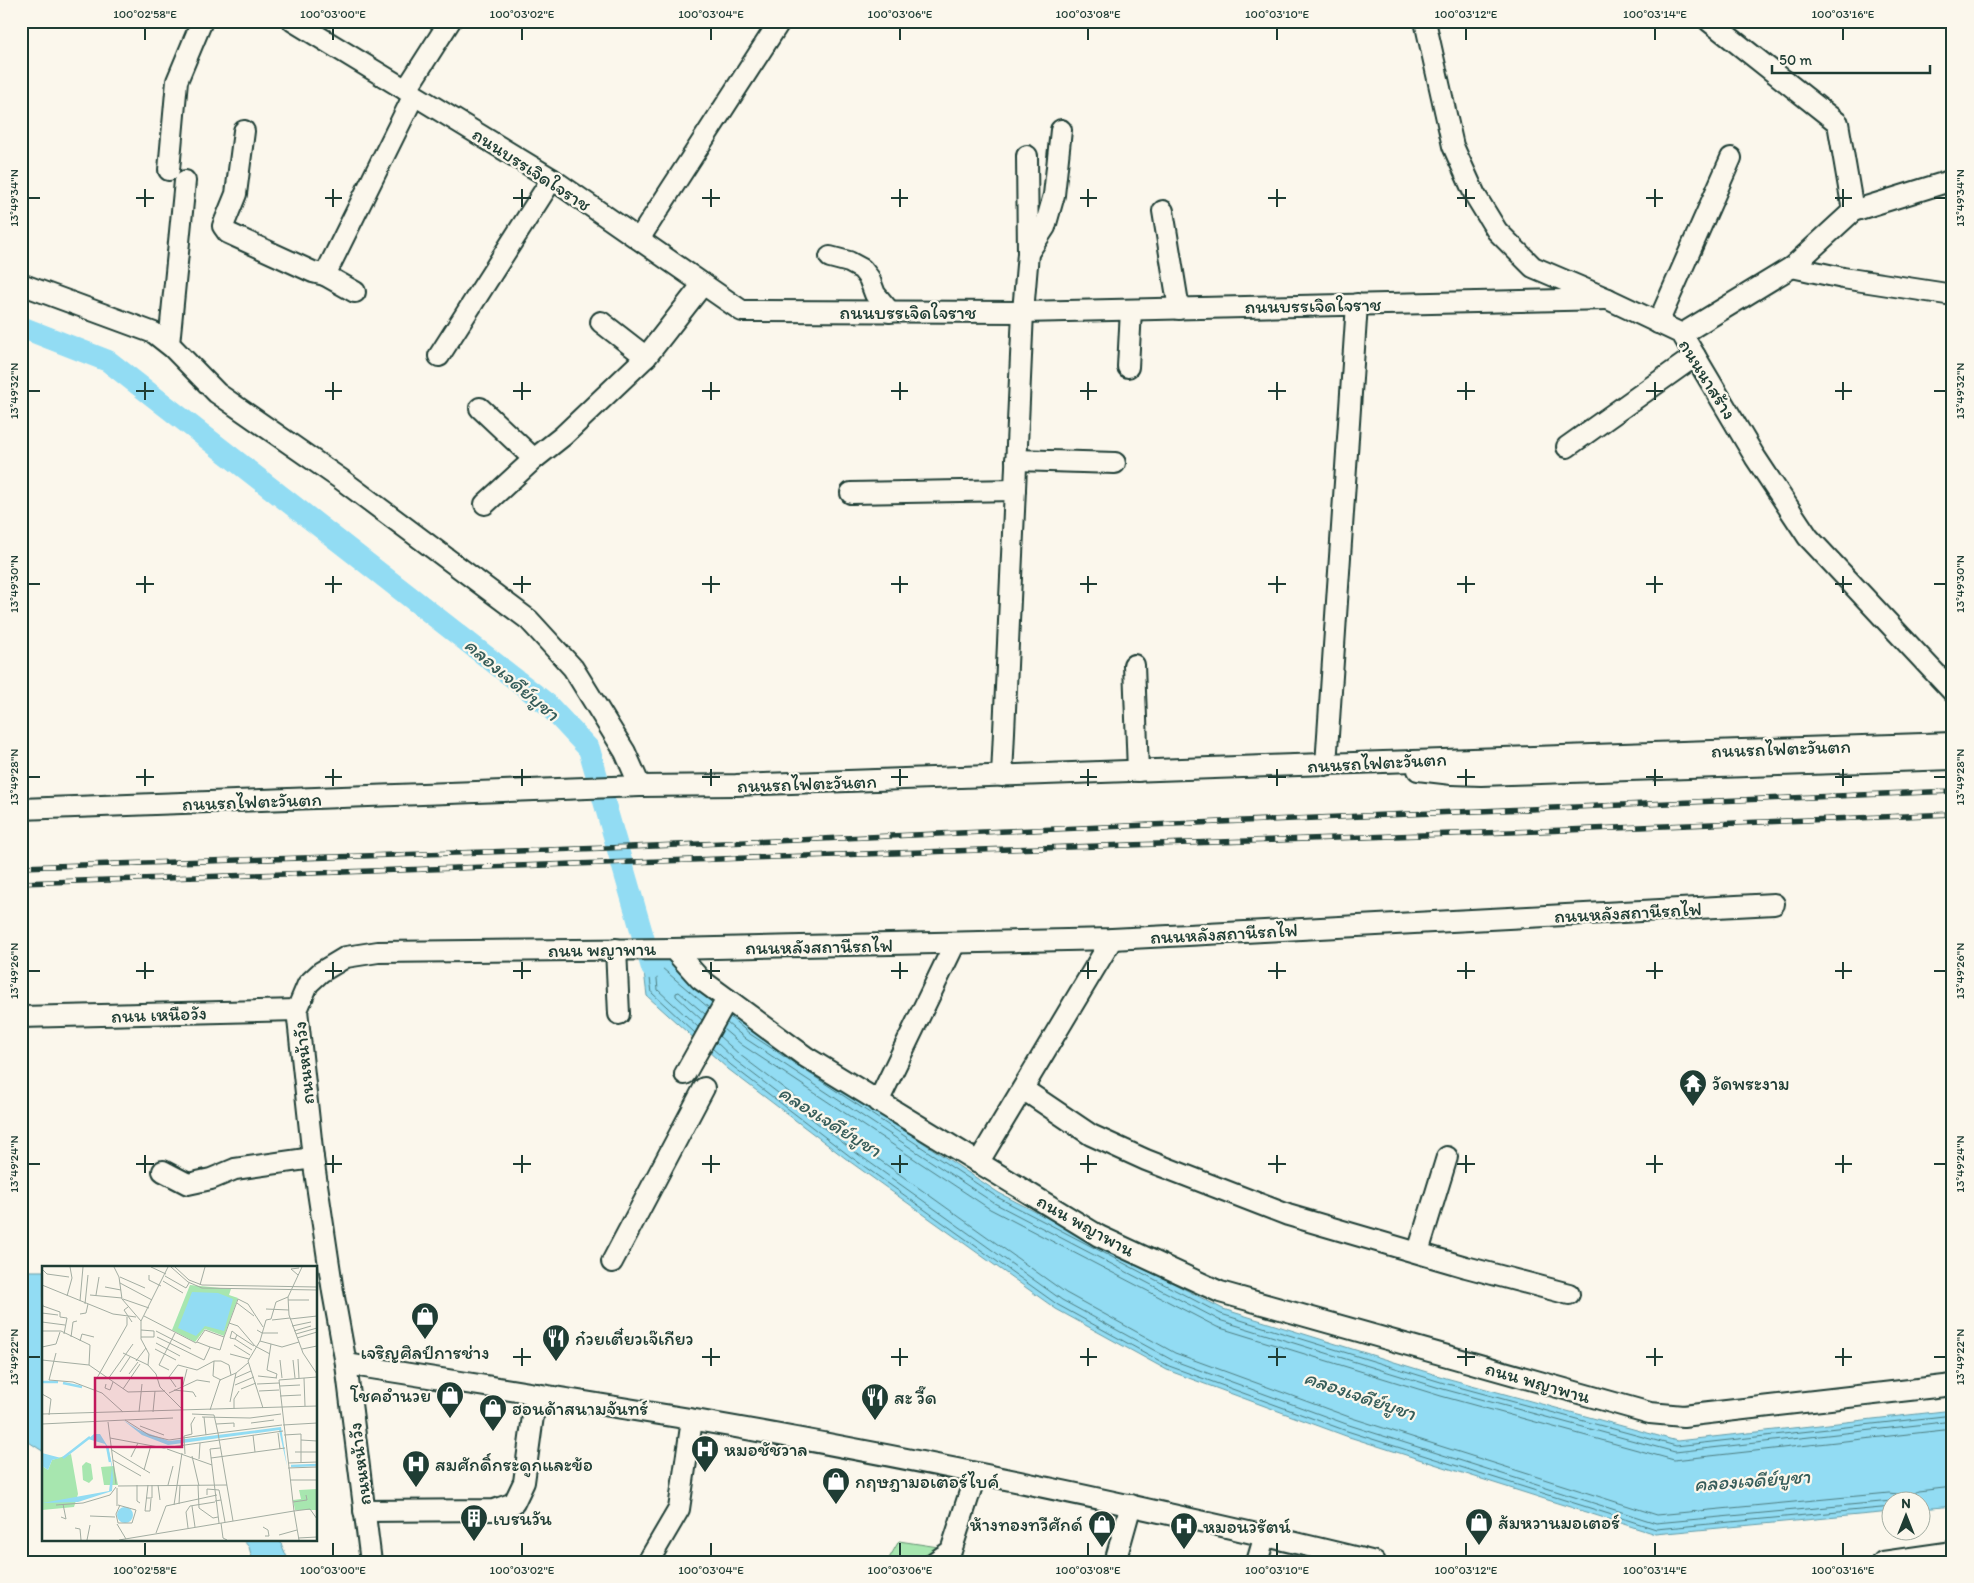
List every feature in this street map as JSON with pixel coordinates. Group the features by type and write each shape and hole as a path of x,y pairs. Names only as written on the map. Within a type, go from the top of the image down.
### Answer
{"street":[{"path":"169,344 177,175 177,81 202,21"},
{"path":"325,275 410,92 450,21"},
{"path":"639,240 780,21"},
{"name":"ถนนนาสร้าง","path":"1425,21 1453,146 1475,195 1497,231 1533,267 1608,299 1682,334 1755,458 1808,537 1953,692"},
{"path":"1709,21 1838,123 1853,211"},
{"name":"ถนนบรรเจิดใจราช","path":"297,22 552,179 736,308 750,312 1023,312 1608,299"},
{"path":"1028,253 1044,227 1054,195 1060,130"},
{"path":"244,131 236,194 223,226 228,233 313,272 325,275 355,292"},
{"path":"1002,776 1023,312 1028,253 1027,156"},
{"path":"1658,322 1731,158"},
{"path":"439,356 552,179"},
{"path":"1682,334 1792,267 1853,211 1953,180"},
{"path":"1164,211 1179,309"},
{"path":"830,257 849,262 862,269 869,278 875,294 890,312"},
{"path":"1792,267 1843,278 1953,296"},
{"path":"21,284 154,333 169,344 217,393 342,480 529,620 573,668 625,752 640,786"},
{"path":"485,504 534,459 563,436 646,357 704,284"},
{"path":"1326,765 1357,304"},
{"path":"1128,367 1131,310"},
{"path":"601,322 646,357"},
{"path":"1567,447 1695,356"},
{"path":"480,408 534,459"},
{"path":"1016,460 1115,463"},
{"path":"851,492 1015,490"},
{"path":"1134,665 1138,771"},
{"name":"ถนนรถไฟตะวันตก","path":"21,809 640,786 746,785 1326,765 1500,757 1953,743"},
{"path":"1364,763 1452,774 1481,775 1953,759"},
{"name":"ถนนหลังสถานีรถไฟ","path":"669,948 1112,939 1774,904"},
{"path":"978,1163 1112,939"},
{"path":"878,1102 954,943"},
{"path":"618,1014 621,948"},
{"name":"ถนน พญาพาน","path":"298,1010 308,984 321,972 346,957 378,952 669,948 700,979 723,1006 1099,1236 1220,1292 1650,1414 1683,1416 1953,1385"},
{"path":"688,1069 723,1006"},
{"name":"ถนน เหนือวัง","path":"21,1017 298,1010"},
{"name":"ถนนหน้าวัง","path":"298,1010 313,1158 346,1364 371,1562"},
{"path":"612,1262 704,1088"},
{"path":"1023,1089 1091,1135 1146,1160 1288,1215 1569,1294"},
{"path":"1418,1252 1447,1157"},
{"path":"163,1171 188,1184 210,1179 235,1169 313,1158"},
{"path":"346,1364 692,1420 976,1473 1131,1505 1376,1562"},
{"path":"364,1511 494,1510 514,1503 524,1482 536,1394"},
{"path":"648,1562 679,1510 692,1420"},
{"path":"935,1562 951,1551 976,1473"},
{"path":"1115,1562 1131,1505"},
{"path":"1257,1562 1265,1535"},
{"path":"1883,1562 1953,1552"}],"green space":[{"path":"899,1541 945,1548 926,1562 887,1562"}],"water":[{"path":"642,955 666,957 752,1029 999,1193 1223,1309 1446,1378 1677,1441 1953,1410 1953,1506 1932,1508 1932,1490 1882,1490 1882,1513 1655,1534 1346,1436 1167,1370 1056,1309 849,1161 728,1069 647,996"},
{"path":"21,1271 42,1271 42,1451 21,1437"},
{"path":"243,1540 279,1540 289,1562 253,1562 249,1547"}],"waterway":[{"name":"คลองเจดีย์บูชา","path":"21,327 108,361 547,704 589,749 652,968"}],"railway":[{"path":"21,867 607,848 1953,791"},
{"path":"21,883 1567,830 1953,814"}],"place":[{"name":"วัดพระงาม","path":"1693,1107"},
{"name":"เจริญศิลป์การช่าง","path":"425,1340"},
{"name":"ก๋วยเตี๋ยวเจ๊เกียว","path":"556,1362"},
{"name":"โชคอำนวย","path":"450,1419"},
{"name":"สะ วี๊ด","path":"875,1421"},
{"name":"ฮอนด้าสนามจันทร์","path":"493,1432"},
{"name":"หมอชัชวาล","path":"705,1473"},
{"name":"สมศักดิ์กระดูกและข้อ","path":"416,1488"},
{"name":"กฤษฎามอเตอร์ไบค์","path":"836,1505"},
{"name":"เบรนวัน","path":"474,1542"},
{"name":"ส้มหวานมอเตอร์","path":"1479,1546"},
{"name":"ห้างทองทวีศักด์","path":"1102,1548"},
{"name":"หมอนวรัตน์","path":"1184,1550"}]}
